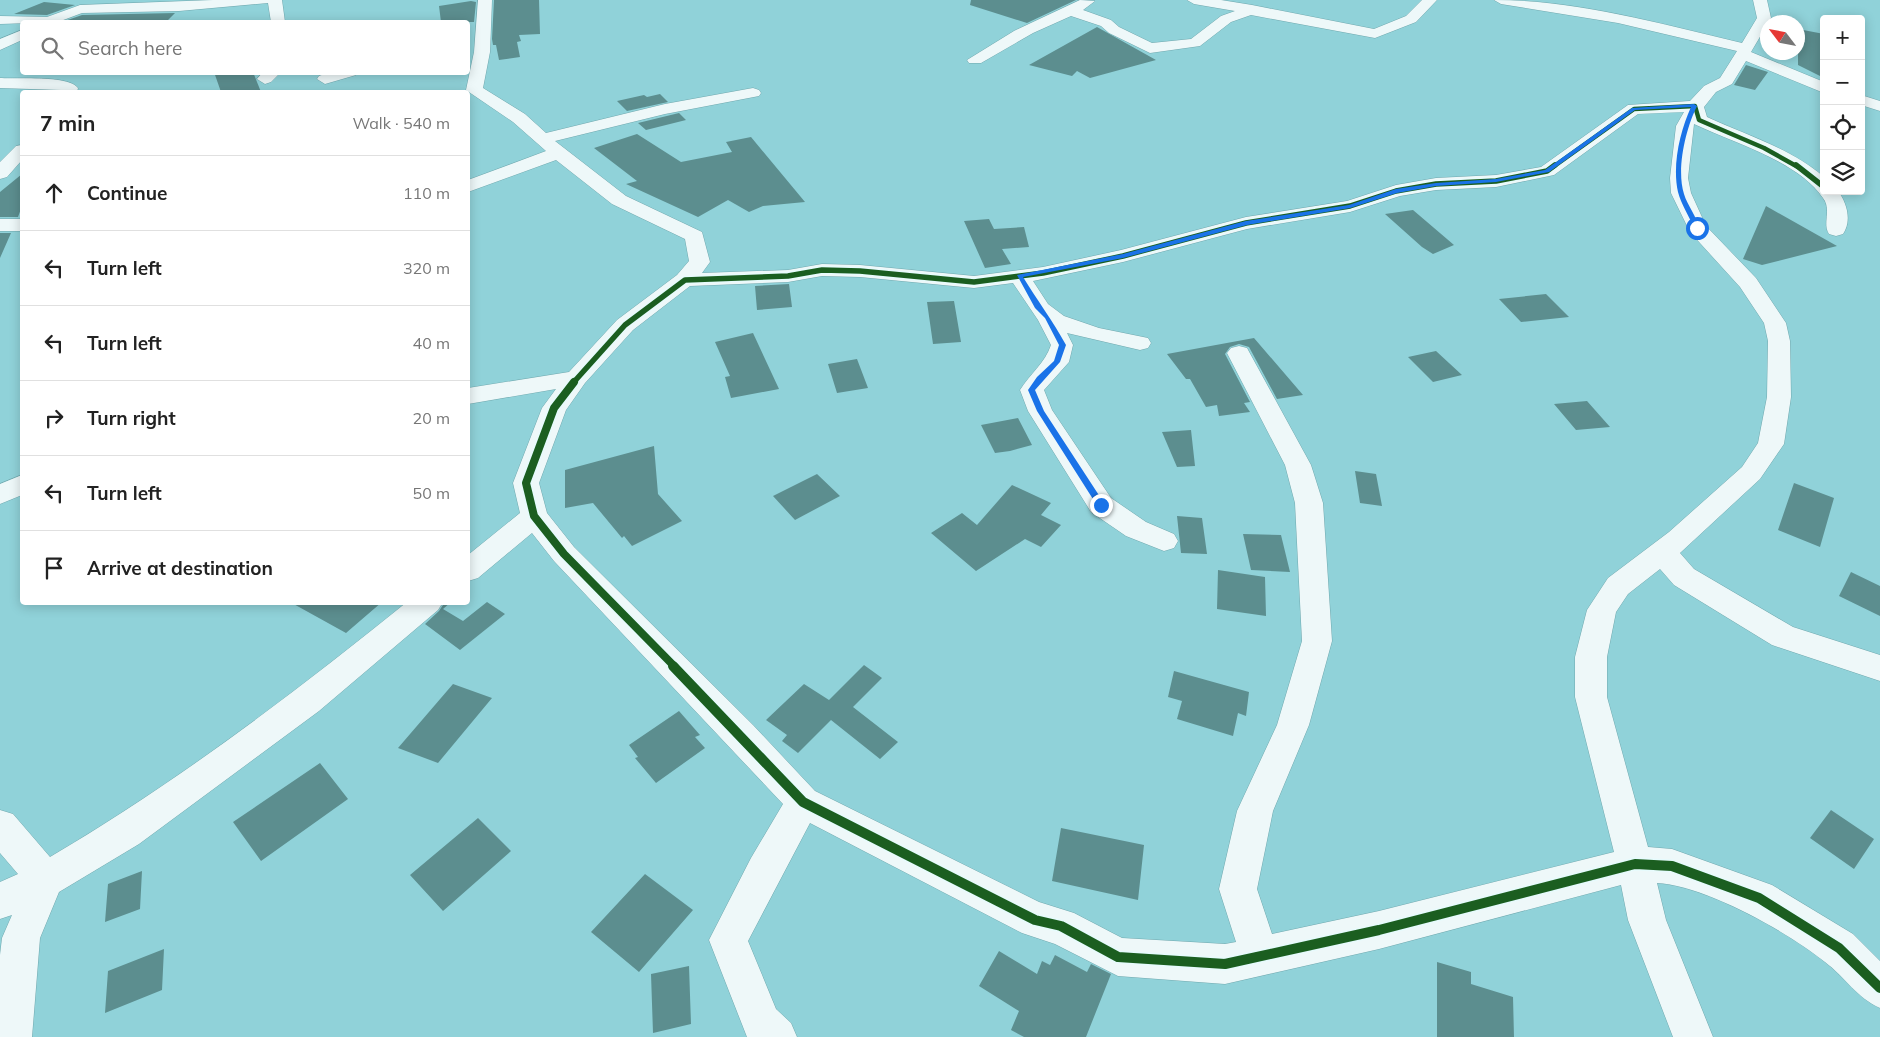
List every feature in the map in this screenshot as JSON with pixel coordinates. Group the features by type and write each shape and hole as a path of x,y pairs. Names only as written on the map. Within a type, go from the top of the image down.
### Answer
{"street":[{"path":"52,20 80,9 92,0"},
{"path":"80,9 179,6 265,0"},
{"path":"275,0 278,20"},
{"path":"485,0 475,47 474,90 519,118 558,153 619,200 659,217 695,236 700,262 685,280 625,325 577,378 554,408 526,483 534,516 564,554 734,728 803,802 1035,920 1061,926 1118,957 1225,964 1379,930 1636,864 1672,866 1759,898 1839,948 1880,988"},
{"path":"975,60 1040,24 1073,12 1089,0"},
{"path":"1194,0 1375,34 1411,19 1430,0"},
{"path":"1073,12 1106,23 1114,30 1150,48 1195,42 1226,19 1250,10 1265,0"},
{"path":"1500,0 1673,30 1743,51 1820,86"},
{"path":"1575,12 1588,0"},
{"path":"1693,1037 1647,920 1636,864 1600,737 1591,697 1591,657 1602,610 1618,586 1662,552 1728,496 1751,473 1772,444 1779,396 1778,341 1775,324 1748,283 1697,228 1681,193 1679,178 1685,126 1694,106 1710,89 1726,81 1764,18 1760,0"},
{"path":"0,20 20,21"},
{"path":"0,46 20,35"},
{"path":"325,79 339,75"},
{"path":"0,83 64,85 70,88 70,90"},
{"path":"543,140 665,109 753,93"},
{"path":"1865,101 1880,106"},
{"path":"1694,106 1699,120 1721,131 1757,143 1811,174 1820,183"},
{"path":"685,280 788,276 822,270 860,271 974,282 1019,276 1123,256 1246,223 1350,206 1396,191 1436,184 1496,181 1547,171 1634,109 1694,106"},
{"path":"0,172 20,152"},
{"path":"470,185 558,153"},
{"path":"1832,195 1835,198 1838,212 1836,230"},
{"path":"0,225 20,225"},
{"path":"1019,276 1039,308 1048,317 1062,345 1057,362 1039,379 1032,390 1040,411 1101,505 1136,530 1164,541"},
{"path":"1048,317 1114,339 1140,343"},
{"path":"1239,353 1298,465 1309,503 1317,642 1293,725 1255,810 1238,889 1260,957"},
{"path":"470,396 577,378"},
{"path":"0,485 20,478"},
{"path":"0,495 20,485"},
{"path":"470,568 534,516"},
{"path":"1662,552 1684,577 1783,636 1880,668"},
{"path":"0,900 46,880 126,832 308,701 424,605"},
{"path":"777,1037 762,1023 728,940 764,870 803,802"},
{"path":"0,826 46,880"},
{"path":"12,1037 21,938 46,880"}],"building":[{"path":"494,0 539,0 540,34 519,35 521,41 517,42 520,57 499,60 496,45 493,45 492,39"},
{"path":"971,0 1076,0 1027,23 970,5"},
{"path":"471,1 476,2 474,22 470,22 470,20 441,20 439,6"},
{"path":"44,2 75,5 47,15 14,14"},
{"path":"175,13 168,20 68,20 82,15"},
{"path":"1097,27 1156,60 1090,78 1077,71 1072,76 1029,65"},
{"path":"1805,30 1820,33 1820,76 1798,65 1798,60 1805,60"},
{"path":"1746,65 1768,72 1755,90 1734,85"},
{"path":"215,75 254,75 260,90 220,90"},
{"path":"660,94 668,102 627,111 617,101 644,95 647,97"},
{"path":"679,113 686,120 646,130 638,123"},
{"path":"637,134 681,162 732,152 726,142 751,137 805,202 763,206 749,212 728,200 698,217 626,184 637,181 594,148"},
{"path":"20,176 20,212 18,217 0,217 0,192"},
{"path":"1766,206 1837,246 1762,265 1743,259"},
{"path":"1413,210 1454,245 1433,254 1422,247 1385,214"},
{"path":"989,219 994,229 1024,227 1029,247 1002,249 1011,264 985,268 964,221"},
{"path":"0,233 11,233 0,258"},
{"path":"789,284 792,307 757,310 755,286"},
{"path":"1546,294 1569,317 1521,322 1499,299"},
{"path":"954,301 961,342 933,344 927,302"},
{"path":"753,333 779,389 731,398 725,377 730,376 715,342"},
{"path":"1254,338 1303,395 1277,399 1249,347 1239,344 1230,347 1225,354 1250,402 1244,403 1250,412 1219,416 1217,405 1206,407 1190,379 1186,379 1167,354"},
{"path":"1436,351 1462,375 1433,382 1408,357"},
{"path":"857,359 868,388 837,393 828,364"},
{"path":"1587,401 1610,427 1576,430 1554,404"},
{"path":"1018,418 1032,445 995,453 981,425"},
{"path":"1191,430 1195,466 1177,467 1162,432"},
{"path":"654,446 658,494 682,521 632,546 624,536 622,538 593,503 565,508 565,470"},
{"path":"1355,471 1376,474 1382,506 1360,503"},
{"path":"817,474 840,496 795,520 773,496"},
{"path":"1794,483 1834,498 1820,547 1778,530"},
{"path":"1012,485 1051,503 1041,515 1061,525 1041,547 1025,539 976,571 931,533 962,513 977,525"},
{"path":"1177,516 1202,518 1207,554 1181,553"},
{"path":"1243,534 1281,535 1290,572 1251,570"},
{"path":"1218,570 1265,577 1266,616 1217,609"},
{"path":"1851,572 1880,586 1880,616 1839,596"},
{"path":"487,602 505,614 460,650 425,624 443,605 448,605 443,609 463,621"},
{"path":"295,605 379,605 346,633"},
{"path":"864,665 882,678 853,707 898,742 880,759 831,720 798,753 782,741 787,735 766,720 804,684 829,700"},
{"path":"1174,671 1249,692 1246,716 1238,713 1233,736 1177,719 1182,701 1168,697"},
{"path":"453,684 492,698 438,763 398,748"},
{"path":"679,711 700,735 695,737 705,748 656,783 635,758 638,757 629,745"},
{"path":"320,763 348,799 261,861 233,822"},
{"path":"1831,810 1874,839 1854,869 1810,838"},
{"path":"478,818 511,851 443,911 410,875"},
{"path":"1061,828 1144,845 1138,900 1052,881"},
{"path":"142,871 140,909 105,922 108,884"},
{"path":"645,874 693,910 639,972 591,932"},
{"path":"164,949 162,990 105,1013 108,971"},
{"path":"999,951 1037,974 1042,961 1050,965 1055,955 1087,972 1091,964 1111,974 1086,1037 1024,1037 1011,1030 1019,1011 979,986"},
{"path":"1437,962 1471,972 1471,984 1513,997 1514,1037 1437,1037"},
{"path":"689,966 691,1024 653,1033 651,974"}],"cycle path":[{"path":"1820,184 1796,165 1780,156 1699,120 1695,106 1634,109 1547,171 1496,181 1436,184 1396,191 1350,206 1246,223 1123,256 1043,273 974,282 860,271 822,270 788,276 685,280 625,325 577,378 554,408 526,483 534,516 564,554 741,735 803,802 1035,920 1061,926 1118,957 1225,964 1379,930 1635,864 1672,866 1759,898 1839,948 1880,988"}],"route":[{"path":"1101,505 1040,411 1032,390 1039,379 1057,362 1062,345 1048,317 1039,308 1019,276 1043,273 1123,256 1246,223 1350,206 1396,191 1436,184 1496,181 1547,171 1634,109 1694,106 1685,126 1679,178 1681,193 1697,228"}]}
